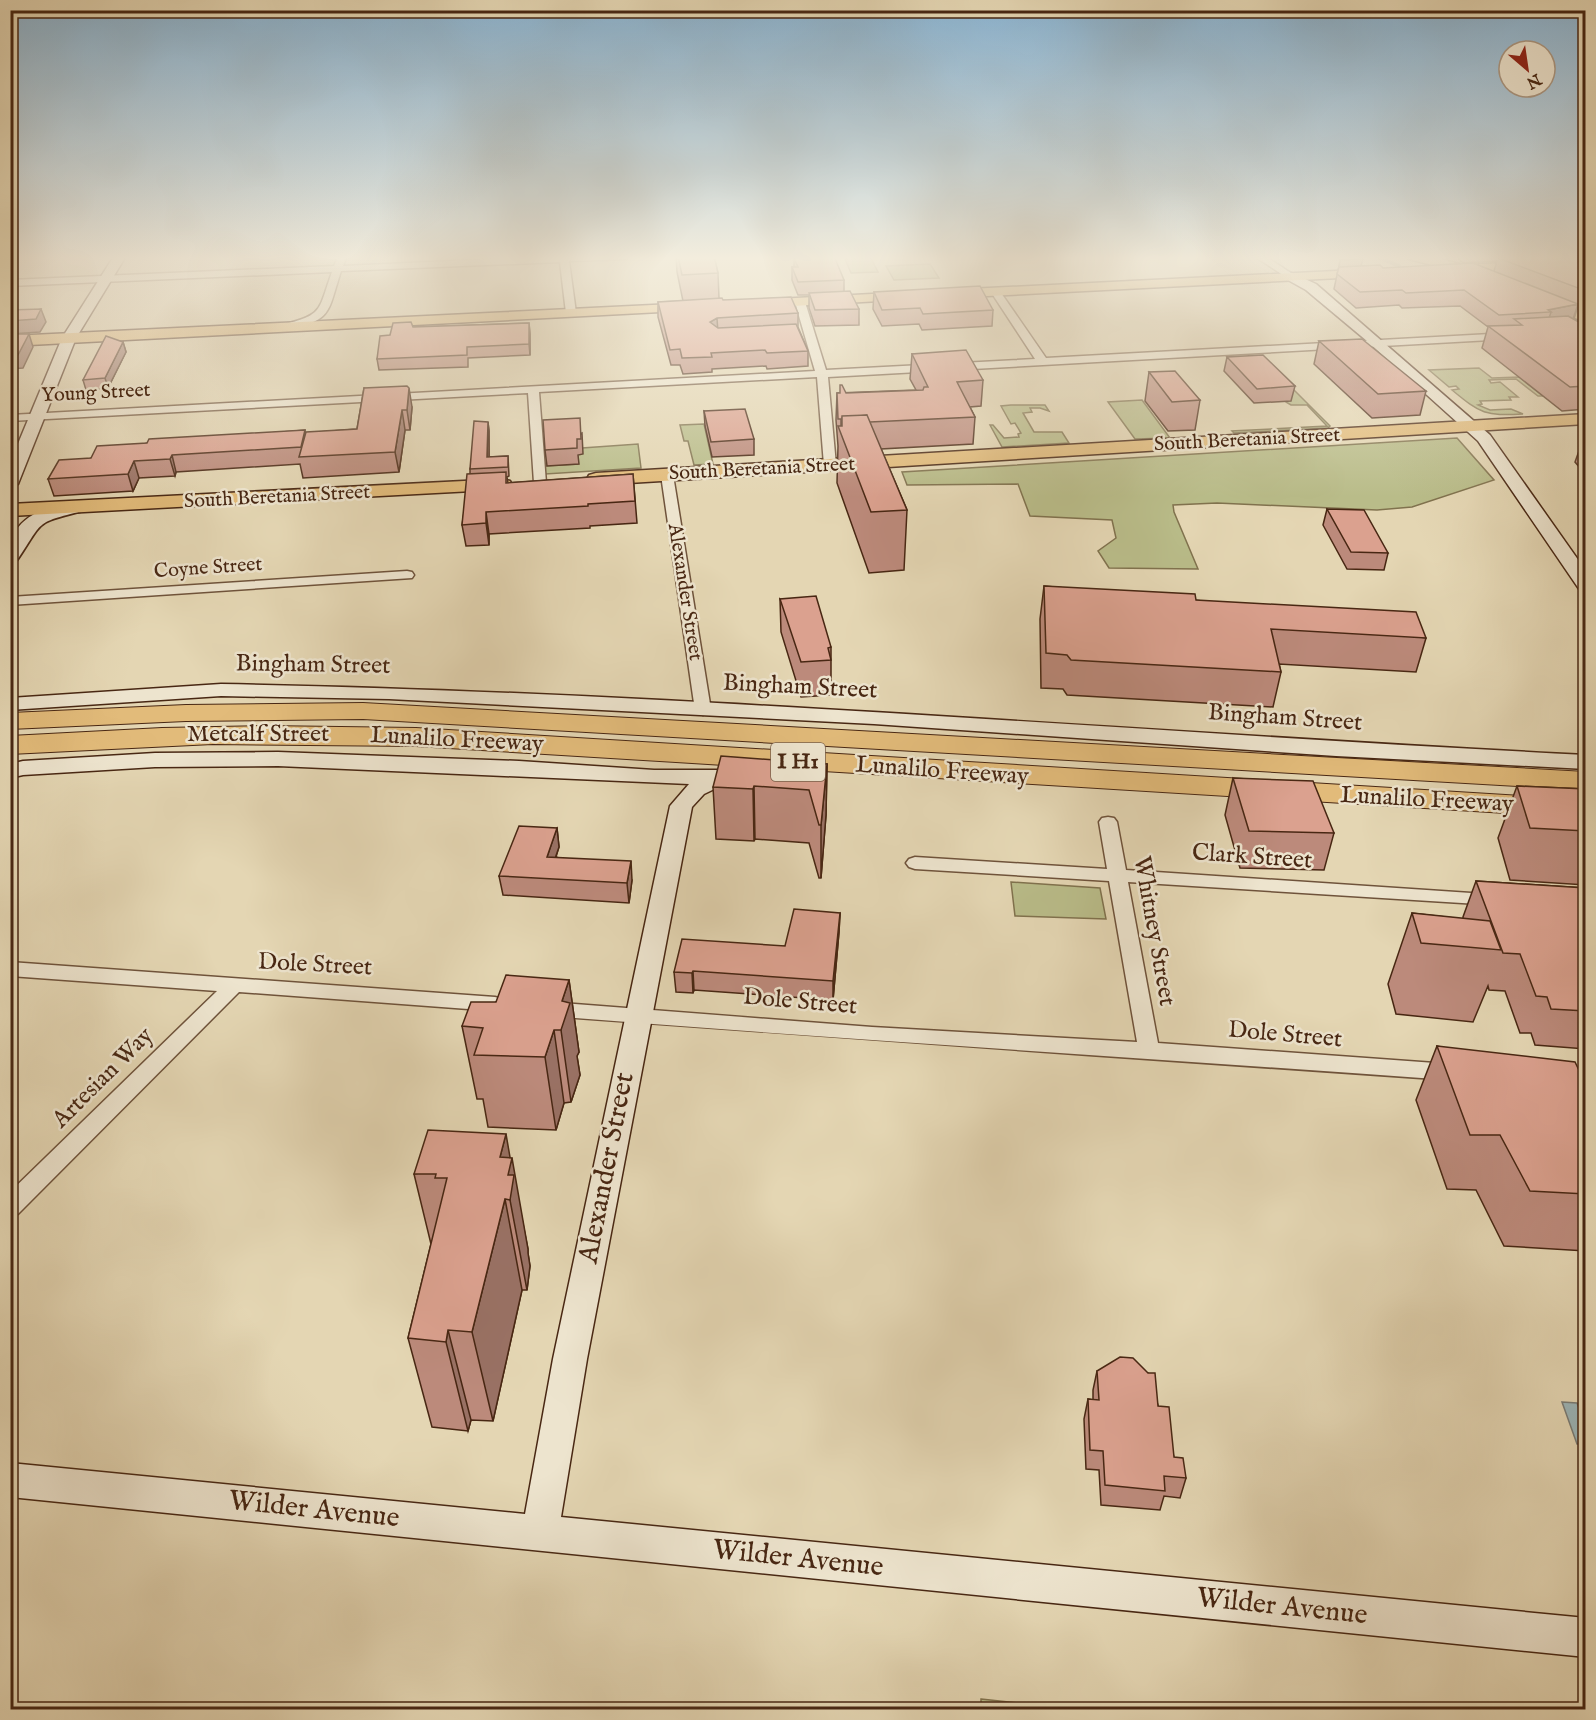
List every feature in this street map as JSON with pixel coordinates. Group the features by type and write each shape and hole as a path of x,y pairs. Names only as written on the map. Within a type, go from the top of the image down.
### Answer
{"highway":[{"name":"Lunalilo Freeway","path":"10,722 131,713 252,710 363,711 1586,781"},
{"name":"Lunalilo Freeway","path":"10,745 161,736 342,734 1586,809"},
{"path":"721,777 992,774"}],"main road":[{"path":"10,341 103,336"},
{"name":"South Beretania Street","path":"10,510 540,483 1586,419"}],"street":[{"path":"807,336 821,373 830,465"},
{"path":"1026,336 1043,362"},
{"path":"1370,336 1484,438 1586,585"},
{"name":"Young Street","path":"10,418 1498,336"},
{"path":"10,484 69,338"},
{"path":"533,389 540,483"},
{"name":"Alexander Street","path":"667,475 703,710"},
{"path":"11,554 24,531 35,518 57,511 82,507"},
{"name":"Coyne Street","path":"10,601 407,575"},
{"name":"Bingham Street","path":"10,704 221,690 389,693 1586,762"},
{"name":"Metcalf Street","path":"10,771 23,768 155,760 278,759 519,768 654,777 721,777"},
{"path":"654,777 667,787 681,806 696,789 721,777"},
{"name":"Alexander Street","path":"540,1532 570,1359 637,1016 668,877 681,806"},
{"name":"Whitney Street","path":"1108,822 1149,1050"},
{"name":"Clark Street","path":"915,862 1515,900"},
{"name":"Dole Street","path":"10,969 872,1034 1149,1050 1473,1073"},
{"name":"Artesian Way","path":"10,1207 234,986"},
{"name":"Wilder Avenue","path":"10,1480 1586,1638"}],"green space":[{"path":"1479,368 1492,378 1519,377 1543,396 1538,396 1516,379 1489,380 1491,383 1500,382 1518,397 1509,397 1511,400 1480,401 1482,404 1478,405 1490,410 1511,409 1523,414 1491,414 1477,409 1452,390 1459,389 1456,386 1449,387 1429,370"},
{"path":"1286,382 1330,426 1328,428 1234,433 1232,431 1327,426 1307,405 1291,405 1286,402"},
{"path":"1142,400 1170,438 1135,439 1108,402"},
{"path":"1045,405 1049,411 1030,408 1032,412 1023,413 1034,432 1062,432 1069,443 1002,447 990,425 993,425 1004,438 1019,437 1018,434 1021,433 1015,423 1011,424 1001,406"},
{"path":"704,424 713,464 694,465 688,441 684,441 680,425"},
{"path":"1457,438 1494,480 1412,507 1377,510 1217,503 1173,505 1198,569 1109,568 1098,551 1116,538 1112,520 1030,516 1018,484 907,485 902,472"},
{"path":"638,444 641,468 545,474 544,466 578,464 578,455 582,448"},
{"path":"1011,882 1100,888 1106,919 1015,916"},
{"path":"981,1699 1072,1709 981,1709"}],"water":[{"path":"1562,1402 1577,1403 1585,1425 1585,1444 1577,1444"}],"building":[{"path":"10,336 28,336 18,355 10,355"},
{"path":"106,336 123,342 105,378 83,380"},
{"path":"380,336 529,336 529,344 467,347 467,355 377,359"},
{"path":"667,336 801,336 808,351 767,353 765,350 711,353 712,357 682,358 680,349 670,350"},
{"path":"1502,336 1586,336 1586,386 1570,387"},
{"path":"1362,339 1426,391 1378,394 1319,341"},
{"path":"966,350 983,380 957,382 975,417 870,422 867,415 842,416 841,426 841,419 838,419 837,393 840,393 840,385 846,393 923,390 924,387 928,387 912,354"},
{"path":"1263,355 1295,386 1257,389 1227,357"},
{"path":"1175,371 1200,400 1172,402 1149,372"},
{"path":"407,386 409,388 407,410 402,410 395,452 299,457 306,432 357,429 364,388"},
{"path":"745,409 754,439 711,442 704,411"},
{"path":"867,415 907,510 871,512 838,426 842,426 842,416"},
{"path":"580,418 581,439 577,439 577,448 545,450 543,420"},
{"path":"474,421 488,422 487,457 508,456 508,467 470,469"},
{"path":"305,430 301,447 172,455 170,459 134,461 128,474 48,479 59,460 91,458 97,446 147,443 149,439"},
{"path":"506,472 506,483 633,474 635,501 486,512 486,523 462,525 467,474"},
{"path":"1327,509 1364,510 1388,553 1351,552"},
{"path":"1044,586 1195,594 1196,600 1416,612 1426,638 1271,629 1281,672 1071,660 1067,655 1046,653"},
{"path":"816,596 831,647 828,648 831,660 801,662 780,599"},
{"path":"721,756 827,764 821,825 819,825 809,790 754,786 753,789 713,787"},
{"path":"1233,778 1313,781 1334,833 1249,831"},
{"path":"1517,786 1586,789 1586,831 1530,828"},
{"path":"519,826 557,828 547,857 631,861 627,883 499,876"},
{"path":"1476,881 1586,888 1586,1011 1551,1009 1547,997 1536,996 1520,954 1503,953"},
{"path":"794,909 840,913 833,981 693,971 692,973 674,972 682,939 785,946"},
{"path":"1412,913 1490,921 1501,950 1421,943"},
{"path":"506,975 569,980 562,1001 570,1003 561,1030 554,1030 545,1057 474,1055 483,1028 462,1026 471,1002 496,1002"},
{"path":"1437,1046 1575,1062 1586,1085 1586,1194 1530,1191 1500,1135 1470,1135"},
{"path":"428,1130 506,1134 500,1157 512,1158 508,1175 514,1175 510,1200 505,1199 472,1332 448,1330 446,1342 408,1338 447,1178 435,1178 436,1174 414,1174"},
{"path":"1120,1357 1133,1358 1148,1373 1155,1373 1158,1406 1169,1407 1174,1457 1183,1458 1186,1478 1164,1476 1165,1491 1105,1485 1103,1451 1090,1450 1088,1399 1099,1400 1097,1371"}]}
